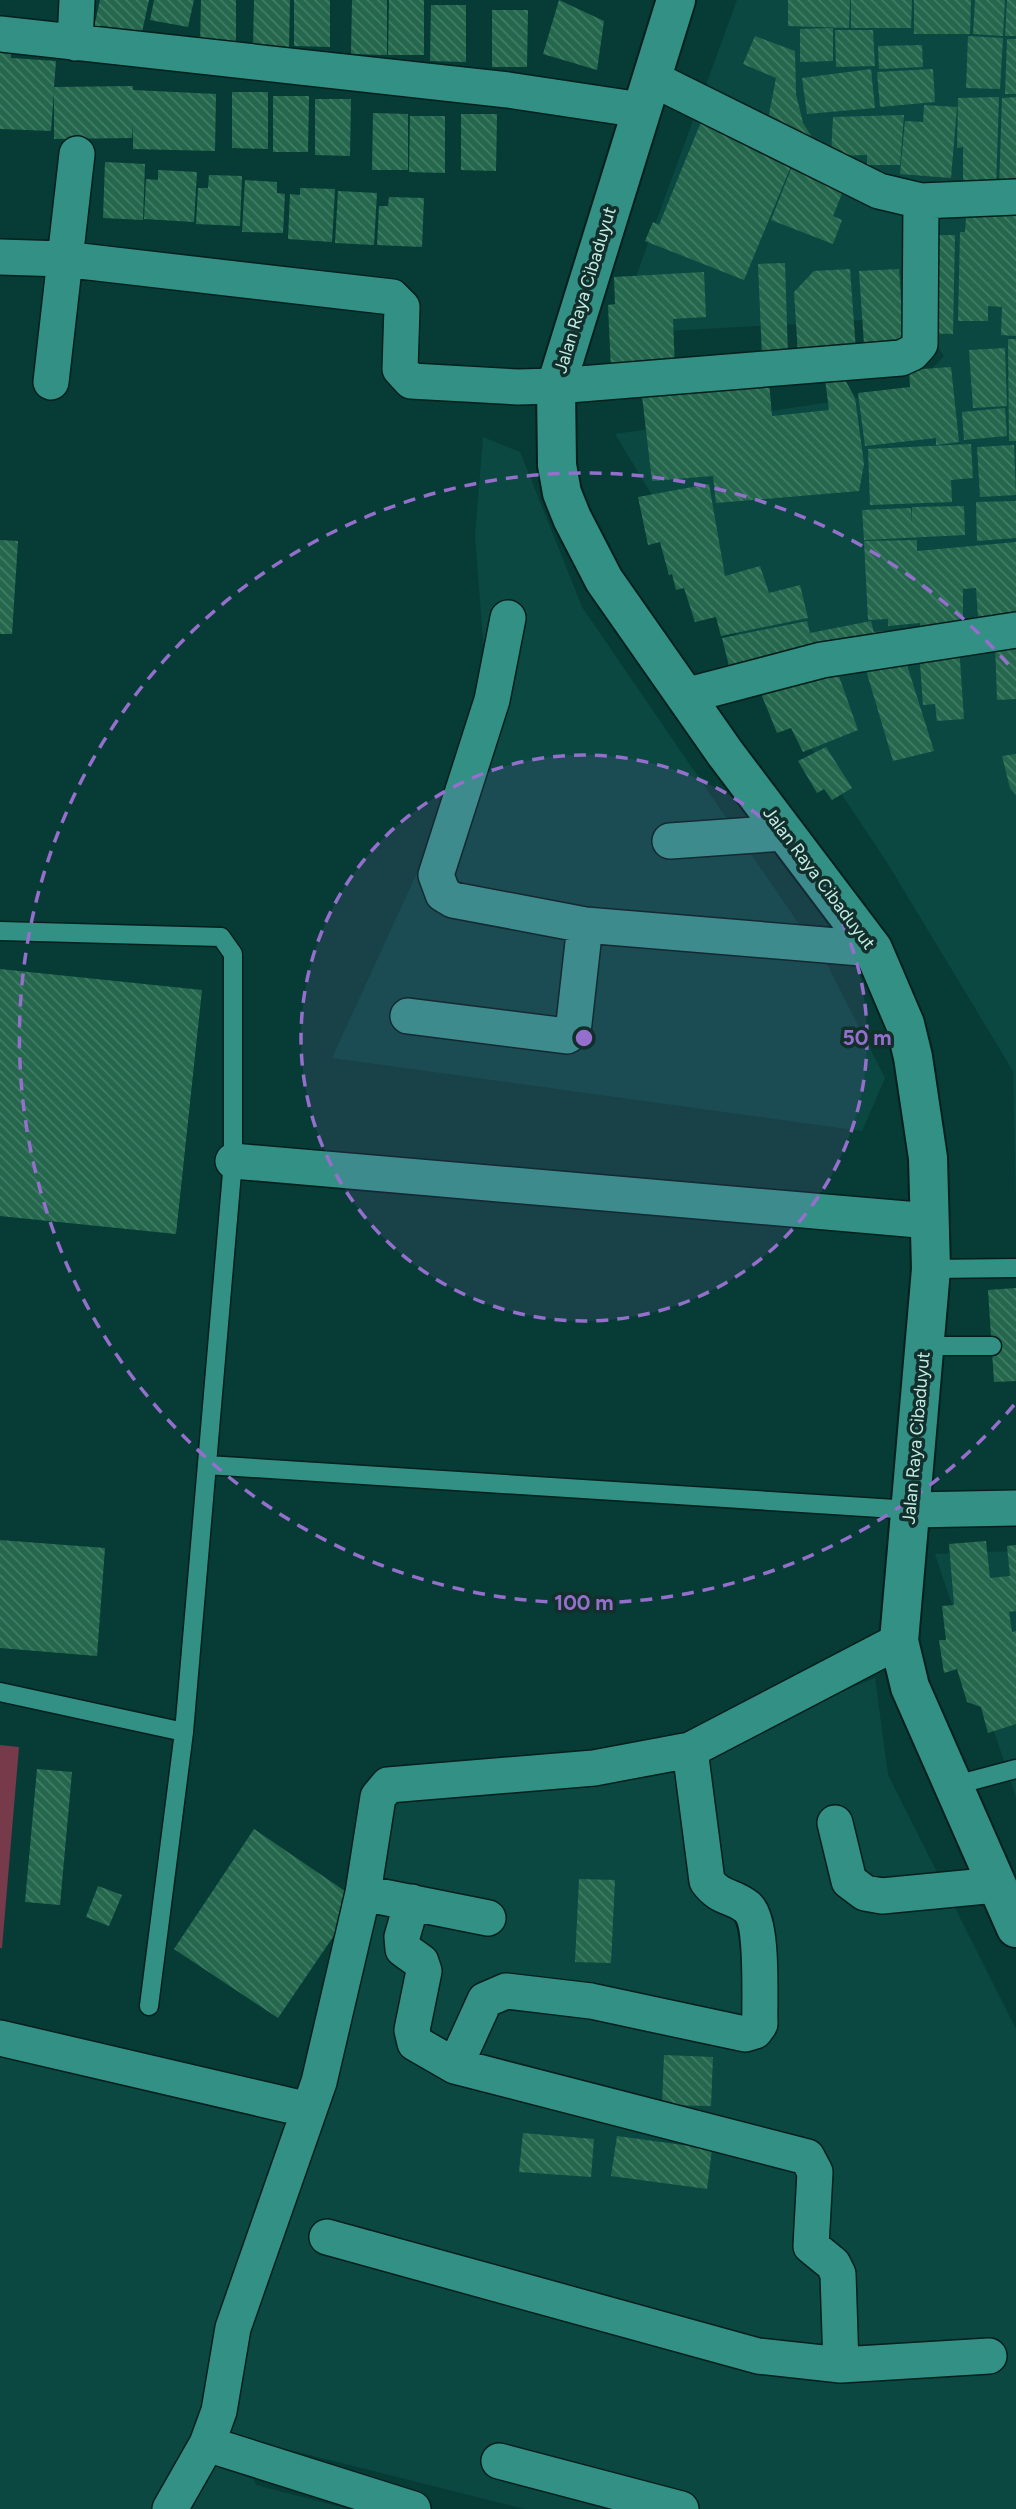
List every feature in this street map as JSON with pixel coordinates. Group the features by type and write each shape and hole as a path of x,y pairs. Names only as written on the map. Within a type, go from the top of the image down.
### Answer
{"main road":[{"name":"Jalan Raya Cibaduyut","path":"676,0 556,386 557,465 562,493 572,518 604,580 685,696 873,949 892,986 914,1057 928,1157 932,1269 900,1641 910,1687 1016,1928"}],"street":[{"path":"75,43 77,0"},
{"path":"0,34 508,90 646,94 879,191 921,201 1016,197"},
{"path":"51,382 77,154"},
{"path":"0,257 63,259 392,297 402,307 400,369 411,381 518,387 556,386 901,358 912,353 920,344 921,201"},
{"path":"508,618 492,700 436,875 438,886 453,900 585,925 873,949"},
{"path":"685,696 821,660 1016,630"},
{"path":"670,841 785,833"},
{"path":"408,1016 567,1036 573,1032 585,925"},
{"path":"233,1161 930,1221"},
{"path":"911,1510 1016,1508"},
{"path":"170,2509 206,2444 219,2411 233,2328 320,2082 363,1893 378,1797 388,1785 594,1768 690,1751 900,1641"},
{"path":"454,2066 485,2000 506,1991 591,2001 745,2034 755,2031 760,2024 756,1924 746,1907 718,1895 707,1881 690,1751"},
{"path":"835,1823 849,1881 865,1893 881,1896 996,1885"},
{"path":"363,1893 488,1918"},
{"path":"412,1902 402,1937 403,1949 421,1962 424,1971 412,2030 415,2043 454,2066 807,2157 815,2172 811,2246 832,2264 838,2274 841,2365"},
{"path":"0,2038 309,2110"},
{"path":"327,2237 758,2356 841,2365 989,2356"},
{"path":"206,2444 403,2508"},
{"path":"499,2461 681,2509"}],"lane":[{"path":"0,931 221,937 233,954 233,1161 184,1732 149,2006"},
{"path":"932,1269 1016,1268"},
{"path":"924,1346 992,1346"},
{"path":"207,1465 911,1510"},
{"path":"0,1692 184,1732"},
{"path":"952,1786 1016,1769"}],"shaded area":[{"path":"737,0 1016,0 1016,1200 1013,1071 888,864 747,652 615,434 912,390 944,356 916,317 615,334"},
{"path":"483,437 520,452 582,607 829,968 885,1078 862,1131 332,1058 489,716 475,536"},
{"path":"1016,1551 1016,1797 935,1554"},
{"path":"875,1678 888,1775 1016,2029 1016,2509 525,2509 258,2442 244,2455 256,2485 348,2509 0,2509 0,2049 303,2117 377,1827 408,1793 630,1778"},
{"path":"0,1745 19,1747 2,1948 0,1948"}],"building":[{"path":"100,0 149,0 139,46 92,37"},
{"path":"154,0 194,0 188,27 150,20"},
{"path":"201,0 236,0 236,48 200,48"},
{"path":"254,0 290,0 289,48 253,47"},
{"path":"294,0 330,0 330,47 294,46"},
{"path":"352,0 387,0 387,55 351,54"},
{"path":"389,0 424,0 424,55 388,55"},
{"path":"559,0 604,21 597,70 543,54"},
{"path":"788,0 850,0 849,28 788,26"},
{"path":"851,0 912,0 911,28 851,28"},
{"path":"914,0 971,0 970,34 914,34"},
{"path":"975,0 1005,0 1003,36 973,34"},
{"path":"1007,0 1016,0 1016,36 1005,36"},
{"path":"431,5 466,5 466,62 430,61"},
{"path":"492,10 528,10 527,67 492,67"},
{"path":"833,28 833,61 800,62 800,29"},
{"path":"835,30 873,30 875,66 836,67"},
{"path":"755,36 795,51 796,94 803,123 812,137 828,146 766,130 776,78 743,64"},
{"path":"968,36 1003,38 1000,89 966,88"},
{"path":"1007,39 1016,39 1016,94 1005,94"},
{"path":"922,45 923,67 879,69 878,46"},
{"path":"0,53 11,53 11,58 56,61 54,87 133,86 133,90 216,94 215,151 133,149 133,123 132,138 54,139 54,92 51,131 0,129"},
{"path":"871,69 875,108 807,114 802,78"},
{"path":"933,69 935,102 880,107 877,72"},
{"path":"232,92 268,92 268,149 232,148"},
{"path":"273,96 309,96 308,152 273,152"},
{"path":"999,97 996,188 975,189 975,180 963,181 963,147 957,148 958,98"},
{"path":"1016,97 1016,188 999,188 1002,98"},
{"path":"315,99 351,99 350,156 315,155"},
{"path":"924,105 957,107 951,178 900,174 905,121 923,122"},
{"path":"373,113 408,114 408,170 372,170"},
{"path":"461,114 497,114 496,171 461,170"},
{"path":"904,115 900,165 867,165 867,155 831,156 833,117"},
{"path":"410,116 445,116 445,173 409,172"},
{"path":"703,117 796,154 744,280 645,241 653,222 659,225"},
{"path":"795,159 847,181 833,216 842,220 833,244 771,220"},
{"path":"105,162 145,164 143,220 103,218"},
{"path":"158,170 197,172 194,222 144,219 146,179 158,180"},
{"path":"209,175 242,176 240,226 196,224 198,188 208,188"},
{"path":"245,180 277,182 277,193 285,194 283,233 242,232"},
{"path":"300,188 335,189 332,242 288,239 290,194 300,195"},
{"path":"338,191 377,193 374,245 335,243"},
{"path":"389,197 424,198 422,247 377,245 379,206 388,206"},
{"path":"967,204 1016,205 1016,336 1001,335 1002,307 988,306 988,321 958,321 960,232 965,232"},
{"path":"922,235 955,235 953,334 921,333"},
{"path":"785,263 788,356 762,357 758,264"},
{"path":"850,269 856,351 836,352 835,345 831,345 831,353 798,355 794,292 814,271"},
{"path":"899,269 904,343 864,345 859,271"},
{"path":"704,272 706,317 673,319 675,368 611,371 608,305 615,304 614,277"},
{"path":"1008,339 1016,339 1016,441 1009,441"},
{"path":"1005,348 1007,406 973,408 969,350"},
{"path":"951,367 959,442 936,445 936,438 865,446 858,393 910,387 909,370"},
{"path":"843,376 855,398 864,464 859,491 716,503 713,476 652,481 641,388 769,381 772,416 829,410 825,379"},
{"path":"1005,408 1007,436 964,440 962,412"},
{"path":"971,444 973,478 951,480 952,502 870,505 868,449"},
{"path":"1014,445 1016,495 980,497 977,447"},
{"path":"709,484 725,576 760,566 769,593 800,585 808,618 721,636 716,617 695,622 684,588 676,590 672,574 669,575 660,542 648,545 638,497"},
{"path":"1016,501 1016,538 977,541 976,502"},
{"path":"964,506 965,535 864,540 862,510 911,508 912,524 912,507"},
{"path":"0,540 18,541 12,634 0,634"},
{"path":"917,540 917,551 1016,542 1016,615 978,617 976,588 963,589 963,623 920,632 920,623 888,626 888,619 868,620 864,541"},
{"path":"807,621 810,633 871,621 874,632 884,631 886,639 731,674 722,638"},
{"path":"1016,641 1016,699 997,700 995,642"},
{"path":"959,646 964,719 937,721 935,704 923,705 919,649"},
{"path":"902,649 934,751 893,761 863,660"},
{"path":"835,665 858,730 803,752 791,728 777,733 760,691"},
{"path":"826,747 852,788 832,800 824,789 817,793 798,761"},
{"path":"1016,754 1016,795 1010,788 1002,756"},
{"path":"0,969 202,990 176,1234 0,1216"},
{"path":"1016,1288 1016,1381 994,1382 988,1290"},
{"path":"0,1540 105,1548 97,1656 0,1648"},
{"path":"986,1541 990,1578 1010,1576 1007,1546 1016,1545 1016,1611 1009,1612 1012,1632 1016,1631 1016,1724 988,1733 981,1707 967,1702 957,1669 944,1673 939,1640 946,1640 942,1606 954,1605 949,1544"},
{"path":"37,1769 72,1772 60,1905 25,1902"},
{"path":"254,1829 358,1900 278,2018 174,1949"},
{"path":"579,1879 615,1880 611,1963 575,1962"},
{"path":"98,1886 122,1895 109,1926 86,1917"},
{"path":"664,2055 713,2057 711,2106 662,2105"},
{"path":"523,2133 594,2139 591,2177 519,2172"},
{"path":"617,2136 712,2149 707,2189 611,2176"}]}
